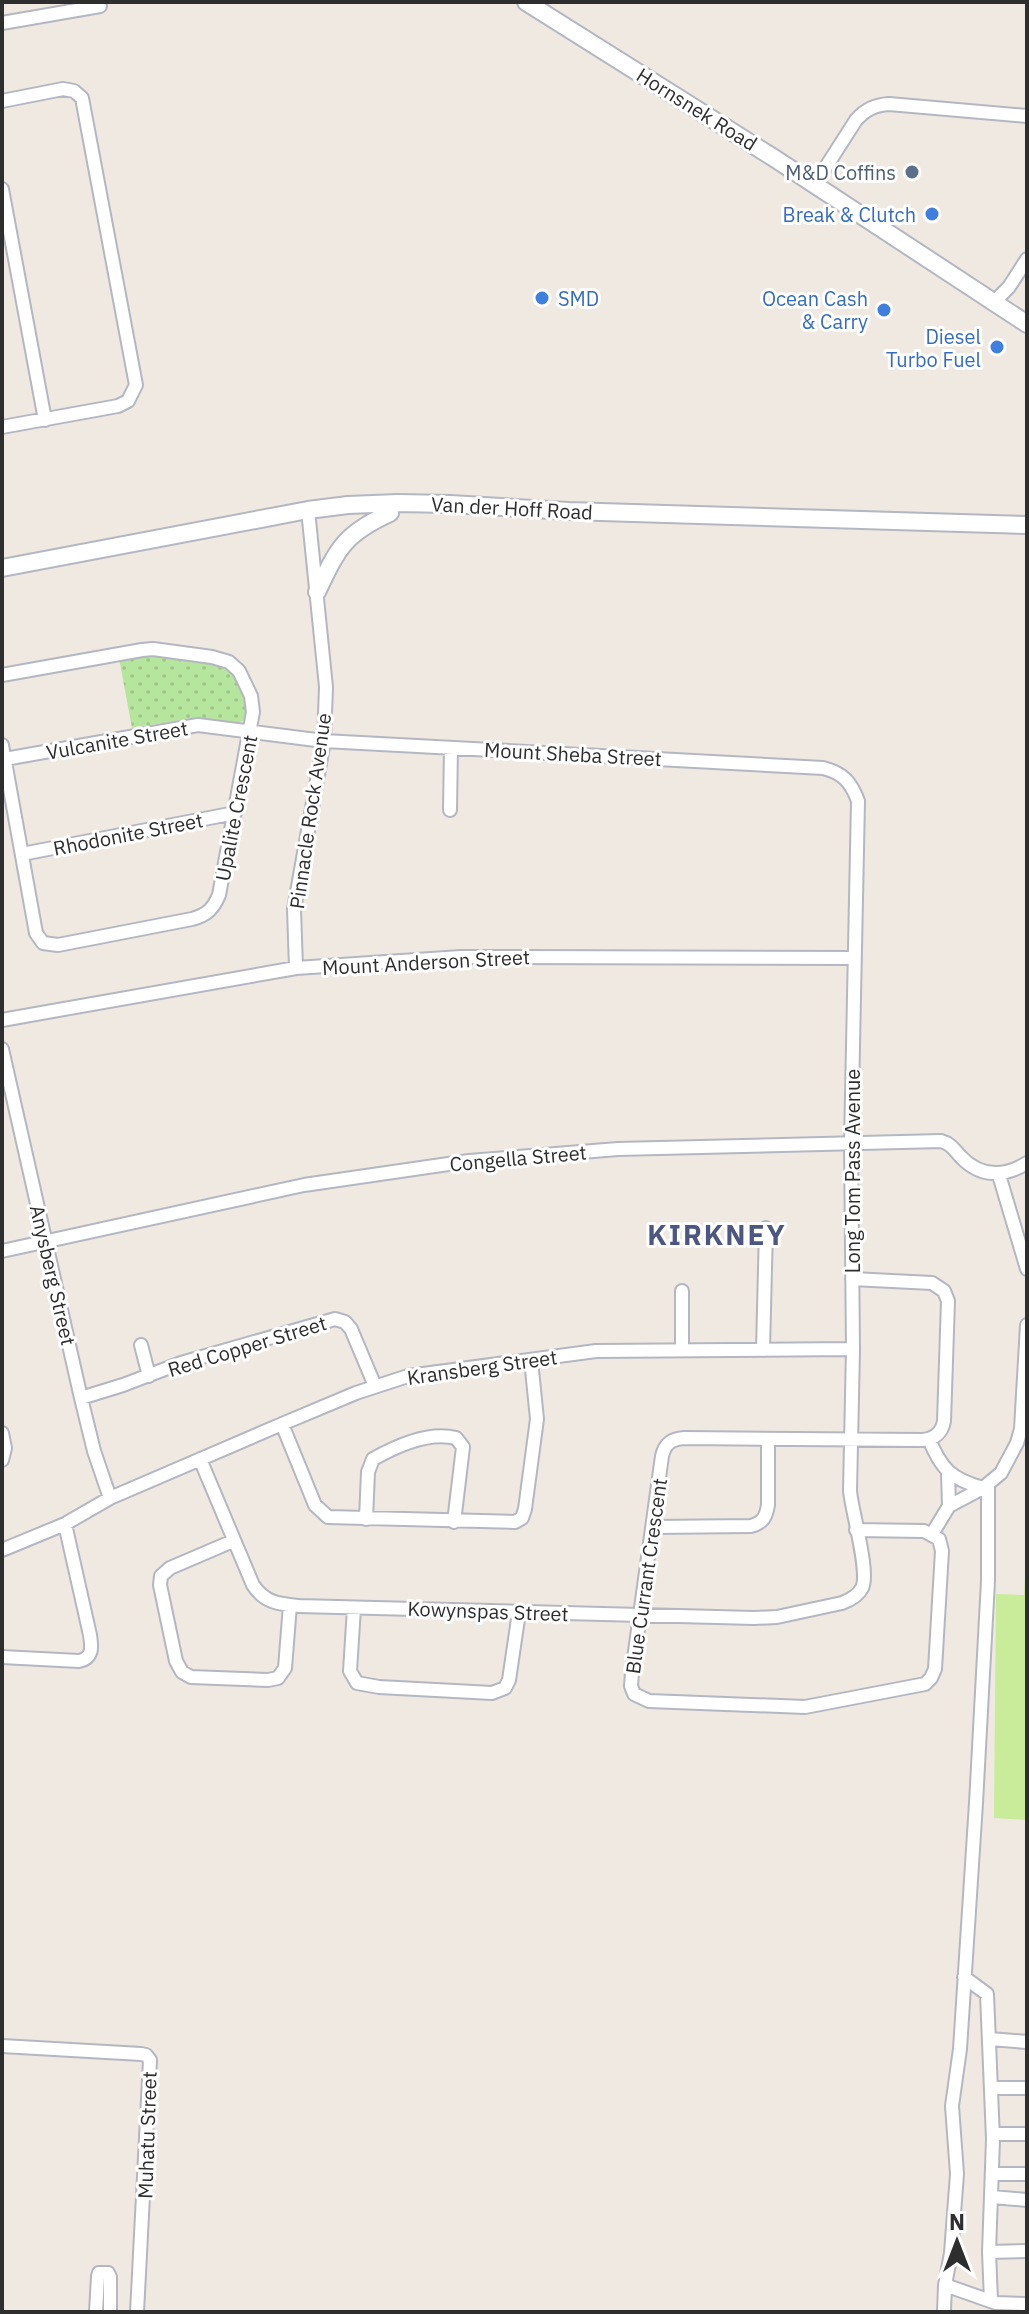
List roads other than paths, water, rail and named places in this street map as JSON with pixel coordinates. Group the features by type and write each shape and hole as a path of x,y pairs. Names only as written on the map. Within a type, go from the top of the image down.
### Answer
{"main road":[{"name":"Hornsnek Road","path":"527,2 815,184 1027,324"},
{"name":"Van der Hoff Road","path":"2,575 348,505 450,504 568,511 1027,525"},
{"name":"Van der Hoff Road","path":"2,568 308,515 390,513 1027,532"},
{"path":"317,592 330,562 344,542 390,513"}],"street":[{"path":"2,23 100,6"},
{"path":"2,101 63,89 74,91 82,98 136,385 128,401 118,406 2,427"},
{"path":"815,184 856,120 876,105 1027,116"},
{"path":"2,189 45,420"},
{"path":"994,302 1009,287 1027,259"},
{"path":"2,278 17,276"},
{"name":"Pinnacle Rock Avenue","path":"296,968 294,909 324,741 326,687 308,515"},
{"name":"Upalite Crescent","path":"2,675 153,649 212,657 229,662 239,671 253,703 251,732 219,895 212,909 197,918 58,945 43,943 36,933 2,745"},
{"name":"Vulcanite Street","path":"5,759 187,726 324,741"},
{"name":"Mount Sheba Street","path":"324,741 823,768"},
{"path":"450,810 451,748"},
{"name":"Long Tom Pass Avenue","path":"823,768 835,771 853,785 858,801 851,1144 853,1349 850,1491 865,1571 861,1591"},
{"name":"Rhodonite Street","path":"22,854 235,813"},
{"name":"Mount Anderson Street","path":"2,1020 296,968 461,957 854,958"},
{"name":"Anysberg Street","path":"2,1049 81,1398 110,1498"},
{"name":"Congella Street","path":"2,1251 304,1185 469,1161 618,1149 941,1141 950,1143 971,1166 999,1175"},
{"path":"1027,1163 999,1175 1027,1269"},
{"path":"763,1350 766,1228"},
{"path":"852,1279 932,1283 941,1287 948,1301 944,1421 941,1431 929,1439 935,1455 948,1473 967,1483 986,1486"},
{"path":"682,1291 682,1350"},
{"name":"Red Copper Street","path":"81,1398 181,1363 335,1319 345,1322 351,1329 375,1386"},
{"path":"856,1530 921,1530 932,1534 949,1506 986,1486 1001,1473 1017,1443 1024,1406 1027,1325"},
{"path":"141,1345 149,1376"},
{"name":"Kransberg Street","path":"2,1550 65,1524 110,1498 200,1459 375,1386 408,1376 596,1351 853,1349"},
{"path":"282,1424 315,1505 328,1517 510,1523 519,1520 524,1513 537,1419 531,1360"},
{"path":"2,1433 5,1448 2,1460"},
{"path":"366,1519 368,1472 373,1459 409,1443 443,1435 456,1438 463,1447 454,1522"},
{"name":"Blue Currant Crescent","path":"929,1439 684,1438 671,1441 662,1456 639,1616 631,1686 634,1694 642,1699 796,1708 919,1687 931,1678 935,1669 942,1551 939,1539 932,1534"},
{"path":"653,1527 759,1524 767,1513 768,1505 768,1439"},
{"name":"Kowynspas Street","path":"200,1459 253,1585 261,1596 273,1603 639,1616 777,1617 842,1603 861,1591"},
{"path":"948,1473 949,1506"},
{"path":"944,2312 957,2174 952,2106 960,2049 988,1581 986,1486"},
{"path":"2,1657 79,1661 89,1656 92,1647 90,1635 65,1524"},
{"path":"233,1541 170,1568 161,1576 160,1585 173,1646 182,1672 191,1677 278,1678 285,1668 290,1605"},
{"path":"354,1608 350,1671 357,1683 492,1693 502,1690 509,1680 519,1612"},
{"path":"964,1977 987,1994 993,2134 989,2252 991,2300 996,2303"},
{"path":"990,2039 1027,2042"},
{"name":"Muhatu Street","path":"2,2046 141,2054 150,2060 137,2312"},
{"path":"992,2088 1027,2088"},
{"path":"993,2134 1027,2134"},
{"path":"993,2174 1027,2174"},
{"path":"992,2197 1027,2200"},
{"path":"989,2252 1027,2251"},
{"path":"96,2312 98,2276 103,2272 110,2275 110,2312"},
{"path":"945,2285 996,2303 1027,2304"}],"place":[{"name":"M&D Coffins","path":"912,172"},
{"name":"Break & Clutch","path":"932,214"},
{"name":"SMD","path":"542,298"},
{"name":"Ocean Cash & Carry","path":"884,310"},
{"name":"Diesel Turbo Fuel","path":"997,347"}],"district":[{"name":"KIRKNEY","path":"717,1234"}]}
